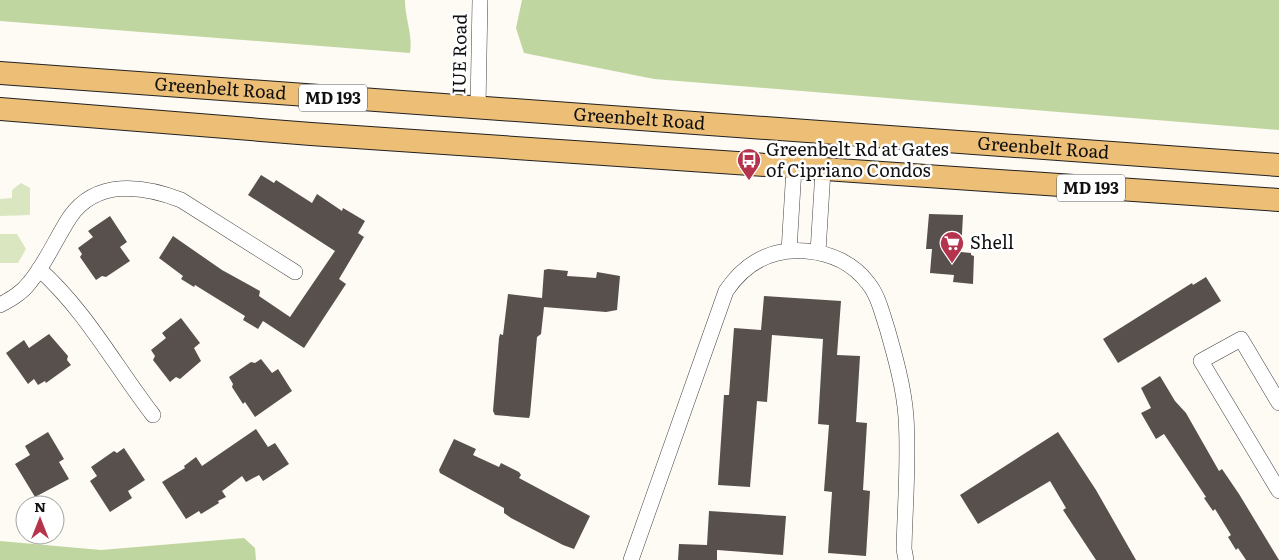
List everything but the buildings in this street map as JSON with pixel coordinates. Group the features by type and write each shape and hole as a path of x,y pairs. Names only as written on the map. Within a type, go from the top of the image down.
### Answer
{"main road":[{"name":"Greenbelt Road","path":"0,73 1279,165"},
{"name":"Greenbelt Road","path":"0,109 311,134 470,143 794,168 1279,200"}],"street":[{"name":"IUE Road","path":"478,108 480,0"},
{"path":"789,251 794,168"},
{"path":"818,252 823,170"},
{"path":"0,306 17,295 30,283 71,216 83,203 101,192 120,188 154,191 181,200 295,272"},
{"path":"631,560 726,291 747,267 759,259 789,251 818,252 849,265 869,284 881,309 890,338 906,414 904,549 906,560"},
{"path":"39,269 59,287 77,308 153,416"},
{"path":"1279,403 1241,339 1201,362 1279,491"}],"green space":[{"path":"0,0 405,0 411,46 410,53 0,21"},
{"path":"522,0 1279,0 1279,130 654,79 524,53 516,28"},
{"path":"21,183 30,188 30,215 0,216 0,199 12,198 12,190"},
{"path":"0,234 17,234 26,249 18,263 0,263"},
{"path":"244,538 255,548 256,560 0,560 0,541 15,542 15,545 45,545 101,550"}],"place":[{"name":"Greenbelt Rd at Gates of Cipriano Condos","path":"749,181"},
{"name":"Shell","path":"952,264"}]}
